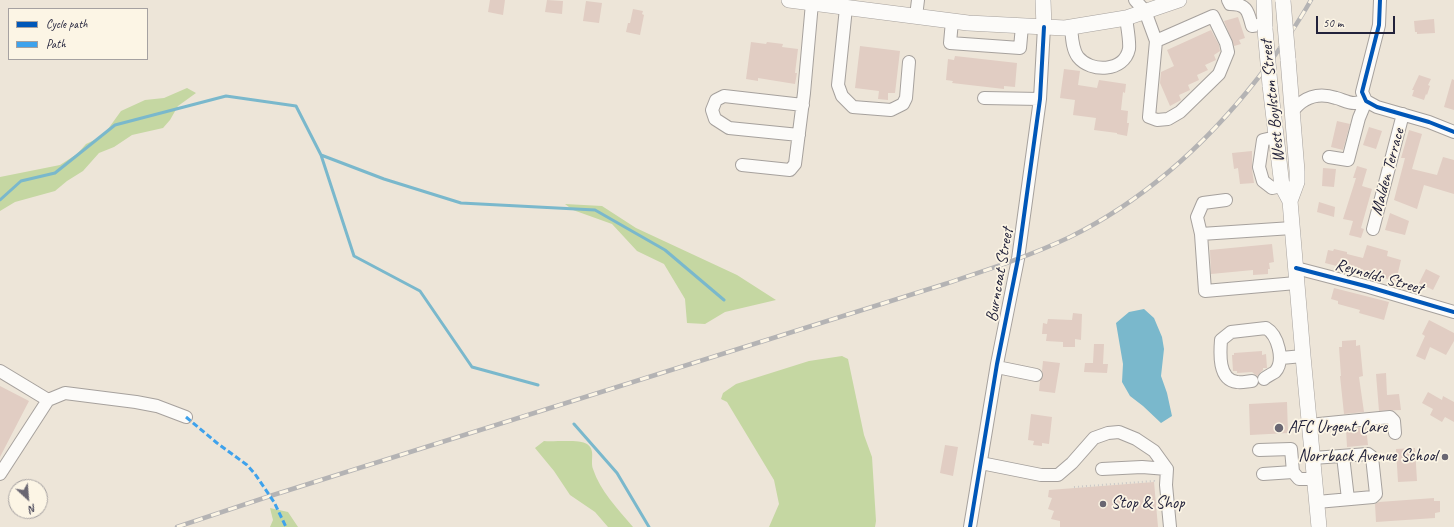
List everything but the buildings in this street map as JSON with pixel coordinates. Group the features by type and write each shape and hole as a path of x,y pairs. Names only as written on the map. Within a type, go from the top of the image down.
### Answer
{"main road":[{"path":"789,0 968,23 1071,27 1126,18 1140,5 1179,0"},
{"name":"Burncoat Street","path":"1043,0 1044,26"},
{"name":"West Boylston Street","path":"1264,0 1270,85 1282,186 1290,201 1296,283 1319,527"},
{"name":"West Boylston Street","path":"1283,1 1297,171 1297,182 1290,201"}],"street":[{"path":"916,16 918,0"},
{"path":"1228,0 1230,4 1237,4 1246,9 1252,26 1265,27"},
{"path":"1386,0 1380,0 1379,25 1362,92 1366,100 1377,107 1403,114 1454,132"},
{"path":"742,165 790,170 795,164 803,105 812,3"},
{"path":"1140,5 1156,41 1149,117 1156,120 1168,119 1180,112 1219,74 1228,52 1226,43 1213,16 1156,41"},
{"path":"846,8 838,85 842,96 853,106 891,110 903,104 906,98 909,62"},
{"path":"1071,27 1074,50 1078,56 1088,65 1108,68 1121,62 1129,48 1126,18"},
{"path":"952,21 950,43 1020,48 1022,26"},
{"name":"Burncoat Street","path":"970,527 997,367 1018,259 1040,99 1044,26"},
{"path":"1292,112 1298,104 1316,95 1328,95 1353,103 1366,100"},
{"path":"799,135 729,128 715,119 712,110 716,100 724,96 803,105"},
{"path":"984,98 1040,99"},
{"path":"1329,157 1348,160 1366,100"},
{"name":"Malden Terrace","path":"1373,230 1403,114"},
{"path":"1276,137 1264,140 1259,167 1264,182 1272,188 1282,186"},
{"path":"1226,200 1202,203 1197,217 1201,234 1205,291 1296,283"},
{"path":"1201,234 1292,228"},
{"name":"Reynolds Street","path":"1296,268 1369,287 1454,312"},
{"path":"1266,328 1270,330 1275,337 1281,358 1276,371 1258,380 1236,382 1228,378 1223,370 1220,356 1221,340 1231,332 1266,328"},
{"path":"1281,358 1303,356"},
{"path":"997,367 1036,375"},
{"path":"0,371 48,400"},
{"path":"0,474 48,400 66,394 157,406 186,417"},
{"path":"1309,425 1390,417 1394,421 1396,433"},
{"path":"981,463 1041,475 1058,475 1072,463 1094,438 1108,433 1119,432 1136,439 1154,451 1167,469 1166,485 1170,527"},
{"path":"1259,450 1291,450 1293,472 1299,479 1315,478"},
{"path":"1313,458 1368,454 1372,457 1376,494 1373,497 1317,502"},
{"path":"1343,456 1348,499"},
{"path":"1102,470 1142,467 1167,469"},
{"path":"1263,474 1293,472"}],"path":[{"path":"1074,487 1155,482"}],"green space":[{"path":"187,88 196,93 178,106 170,120 163,128 132,135 114,147 99,153 83,171 55,191 15,202 0,211 0,177 60,165 77,154 86,144 103,136 121,111 145,100 164,98"},
{"path":"565,204 602,206 636,228 737,275 776,300 725,312 705,324 687,323 685,299 664,264 637,251 612,224 573,210"},
{"path":"842,356 848,359 864,435 872,457 876,521 875,527 769,527 779,504 774,480 727,402 721,399 723,393 736,384 809,361"},
{"path":"544,441 584,442 590,446 592,452 592,466 600,485 610,500 633,527 608,527 595,512 570,495 554,471 535,448"},
{"path":"270,508 288,512 298,527 270,527 273,520"}],"water":[{"path":"1144,309 1154,318 1162,337 1164,349 1161,376 1167,393 1172,416 1161,423 1130,396 1122,382 1123,364 1116,323 1129,312"}],"waterway":[{"path":"0,200 21,181 55,173 115,125 226,96 296,106 321,155 354,256 420,291 472,367 538,385"},
{"path":"321,155 384,179 461,203 595,210 665,250 724,300"},
{"path":"574,424 617,473 649,527"}],"railway":[{"path":"177,527 270,496 945,284 1024,257 1055,244 1098,222 1124,206 1149,188 1196,147 1218,125 1258,78 1286,40 1311,0"}],"marked path":[{"path":"186,417 217,443 247,465 274,502 286,527"}],"cycle path":[{"path":"1380,0 1379,25 1362,92 1366,101 1377,107 1429,122 1454,132"},
{"path":"970,527 997,364 1018,259 1040,99 1044,27"},
{"path":"1296,268 1369,287 1454,312"}],"place":[{"name":"AFC Urgent Care","path":"1279,428"},
{"name":"Norrback Avenue School","path":"1445,457"},
{"name":"Stop & Shop","path":"1103,504"}]}
